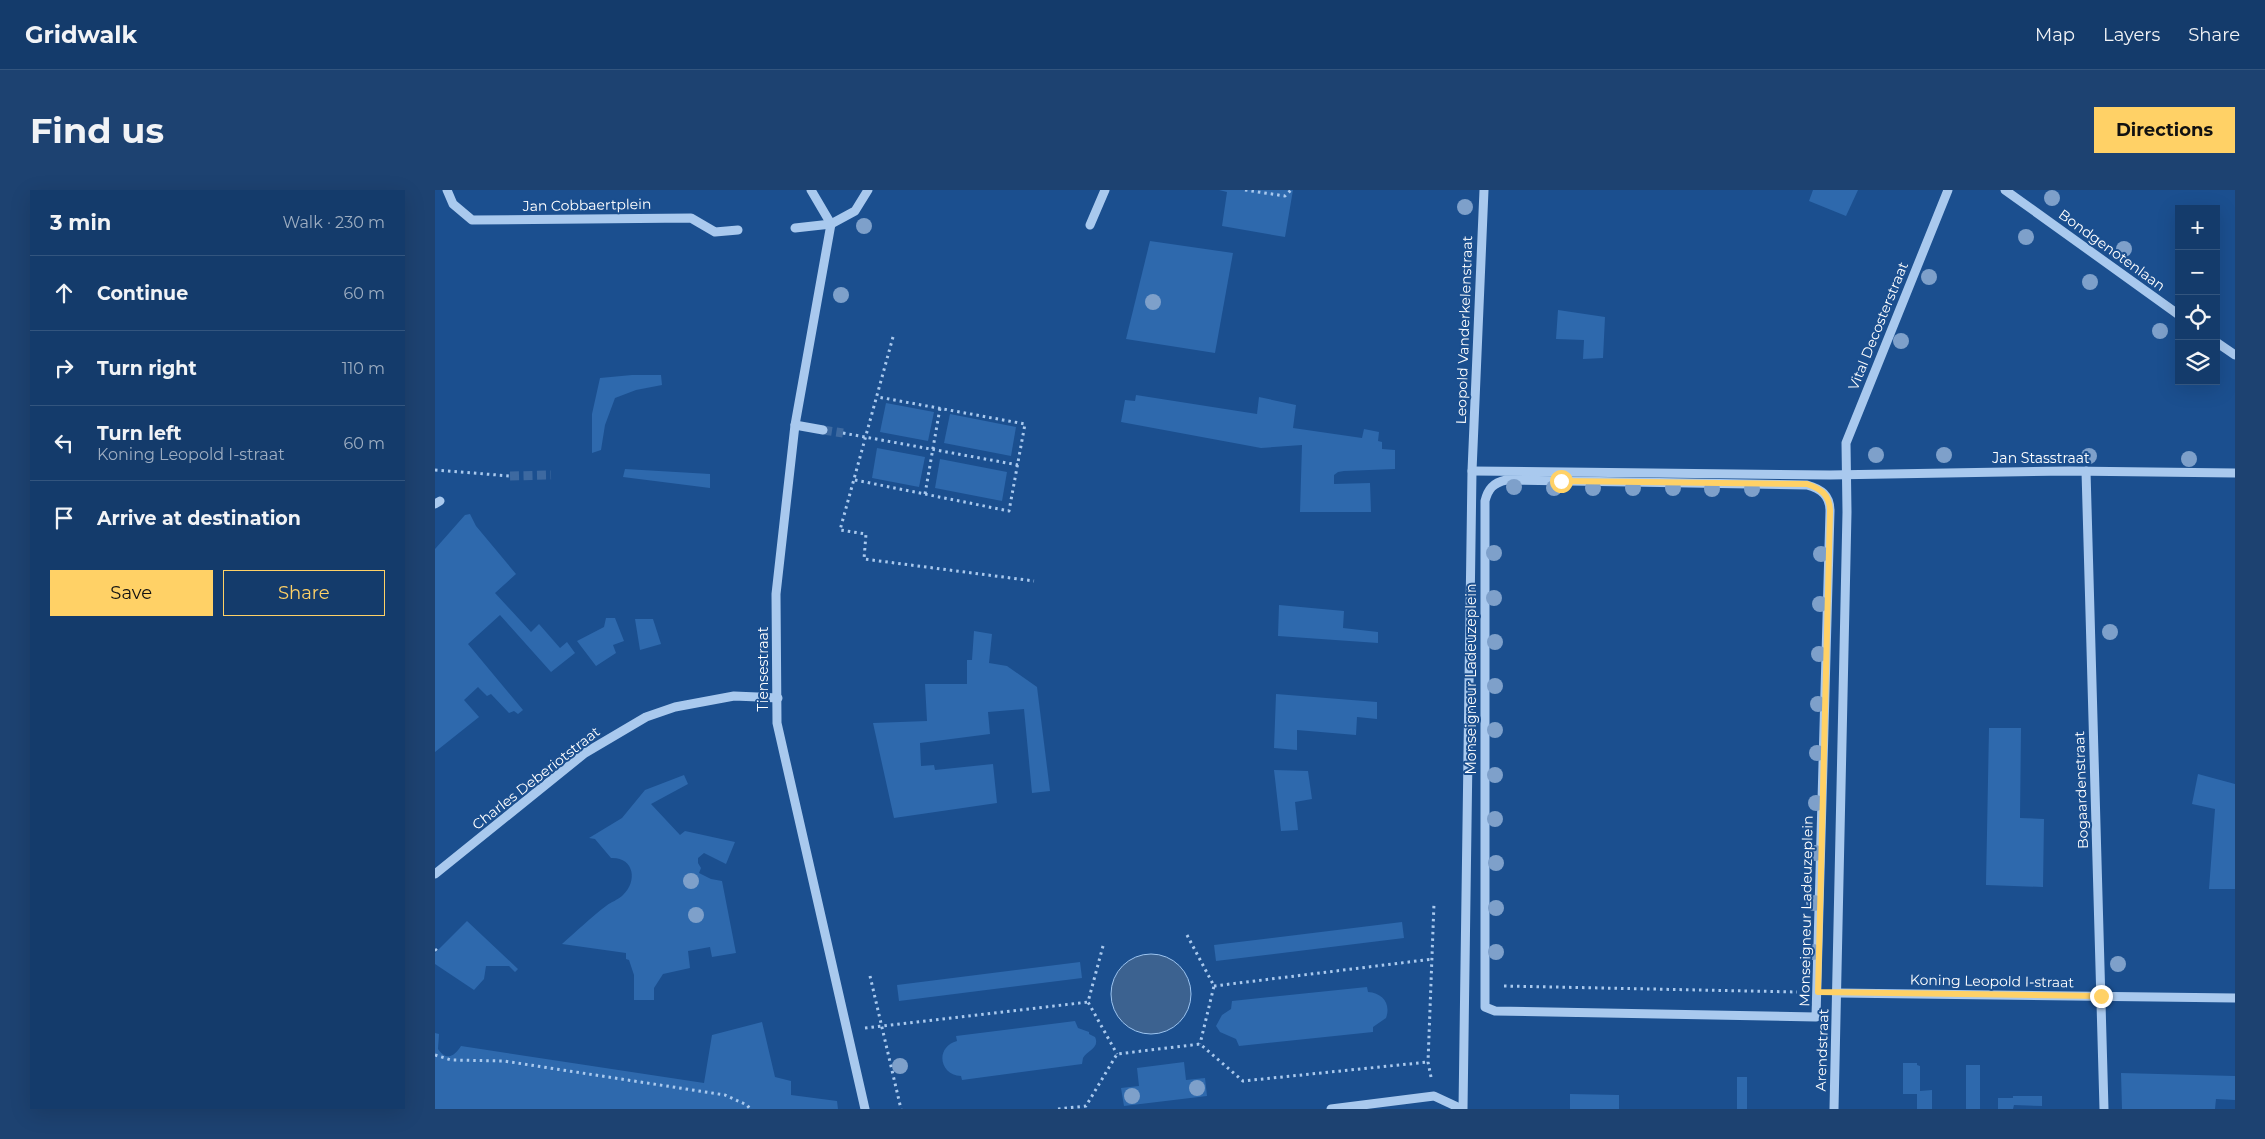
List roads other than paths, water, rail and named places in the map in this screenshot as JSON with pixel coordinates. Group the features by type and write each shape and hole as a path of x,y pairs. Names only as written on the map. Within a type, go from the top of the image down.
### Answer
{"street":[{"name":"Jan Cobbaertplein","path":"447,190 453,204 472,220 691,218 715,232 738,230"},
{"path":"811,190 831,224"},
{"path":"795,228 831,224 855,211 868,190"},
{"path":"1090,225 1105,190"},
{"name":"Leopold Vanderkelenstraat","path":"1472,471 1484,190"},
{"name":"Vital Decosterstraat","path":"1847,474 1846,443 1947,190"},
{"name":"Bondgenotenlaan","path":"2005,190 2175,312"},
{"name":"Tiensestraat","path":"831,224 795,425 777,594 777,723 865,1109"},
{"path":"2220,345 2235,355"},
{"path":"795,425 823,430"},
{"path":"1472,471 1847,474 1837,934 1838,993"},
{"name":"Monseigneur Ladeuzeplein","path":"1462,1109 1472,471"},
{"name":"Jan Stasstraat","path":"1847,474 2086,471 2235,472"},
{"name":"Bogaardenstraat","path":"2086,471 2104,1109"},
{"name":"Monseigneur Ladeuzeplein","path":"1506,480 1807,484 1826,494 1830,505 1818,992 1816,1016 1495,1011 1485,1007 1485,502 1490,488 1495,484 1506,480"},
{"name":"Charles Deberiotstraat","path":"435,874 585,753 646,718 675,707 734,696 778,694"},
{"name":"Koning Leopold I-straat","path":"1838,993 2235,998"},
{"name":"Arendstraat","path":"1834,1109 1838,993"},
{"path":"1331,1109 1434,1096 1462,1109"}],"tunnel":[{"path":"823,430 843,433"},
{"path":"510,476 551,475"}]}
